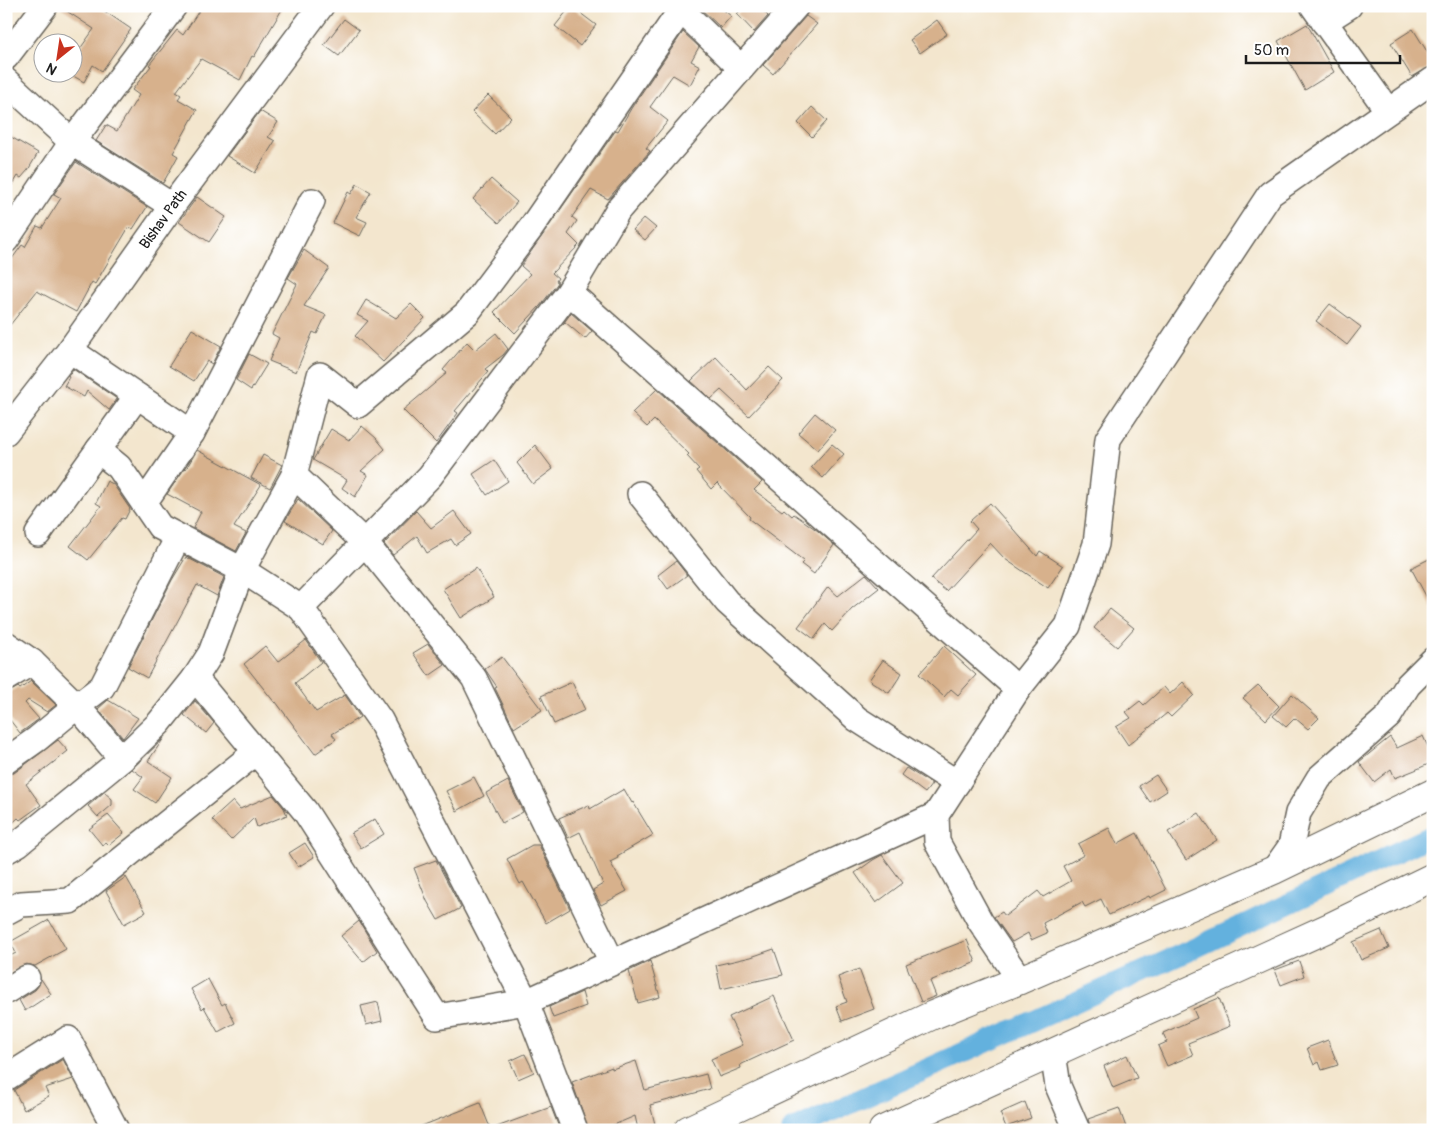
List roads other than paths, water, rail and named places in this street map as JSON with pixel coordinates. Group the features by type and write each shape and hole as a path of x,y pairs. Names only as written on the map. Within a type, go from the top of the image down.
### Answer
{"main road":[{"path":"688,1130 933,1015 1020,980 1274,870 1433,793"},
{"path":"883,1130 1330,927 1433,877"}],"street":[{"path":"6,56 45,6"},
{"path":"6,240 72,142 174,6"},
{"name":"Bishav Path","path":"6,432 70,350 172,206 321,6"},
{"path":"301,608 366,544 430,476 569,292 618,210 796,6"},
{"path":"1349,6 1319,14 1388,111"},
{"path":"6,851 18,844 122,759 159,723 195,678 211,653 242,570 294,475 320,375 358,405 467,313 531,228 685,9 741,68"},
{"path":"195,678 305,811 437,1018 526,1002 936,815 1018,688 1068,626 1096,544 1108,439 1270,194 1433,80"},
{"path":"6,81 72,142 172,206"},
{"path":"144,503 192,433 312,201"},
{"path":"569,292 1018,688"},
{"path":"70,350 192,433"},
{"path":"38,534 137,396"},
{"path":"98,450 119,467 160,527 242,570 301,608 380,720 526,1002 575,1130"},
{"path":"294,475 366,544 474,678 612,962"},
{"path":"640,494 727,602 857,718 957,783"},
{"path":"6,761 37,739 102,687 178,537"},
{"path":"6,644 32,662 77,706 122,759"},
{"path":"1274,870 1291,846 1298,812 1319,778 1389,716 1408,685 1433,660"},
{"path":"6,678 32,662"},
{"path":"6,912 21,904 70,900 256,752"},
{"path":"936,815 936,842 980,921 1020,980"},
{"path":"6,1078 68,1040 116,1130"},
{"path":"1053,1053 1058,1086 1077,1130"}],"waterway":[{"path":"792,1130 1195,948 1433,835"}]}
